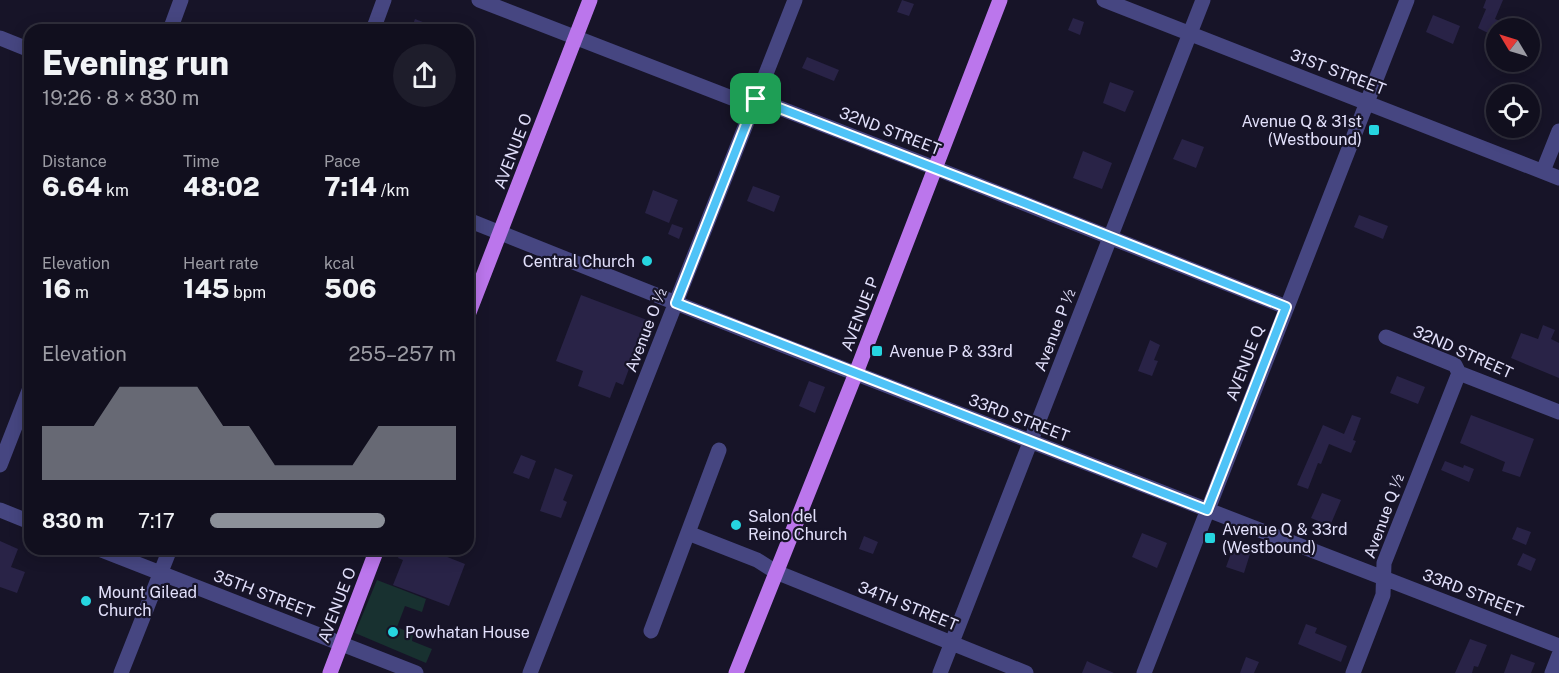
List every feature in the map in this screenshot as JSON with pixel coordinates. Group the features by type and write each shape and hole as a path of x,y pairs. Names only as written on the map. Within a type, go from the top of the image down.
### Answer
{"main road":[{"name":"AVENUE O","path":"474,299 590,0"},
{"name":"AVENUE P","path":"736,673 856,373 1000,0"},
{"name":"AVENUE O","path":"330,673 375,555"}],"street":[{"path":"172,24 182,0"},
{"path":"375,24 384,0"},
{"name":"32ND STREET","path":"480,0 742,102 756,99 1286,307"},
{"name":"Avenue O ½","path":"530,673 795,0"},
{"name":"31ST STREET","path":"1104,0 1559,178"},
{"name":"Avenue P ½","path":"940,673 1203,0"},
{"name":"AVENUE Q","path":"1144,673 1407,0"},
{"path":"0,38 24,48"},
{"path":"1543,171 1559,131"},
{"name":"33RD STREET","path":"474,222 1559,646"},
{"name":"32ND STREET","path":"1386,338 1455,365 1459,373 1559,411"},
{"name":"Avenue Q ½","path":"1353,673 1383,595 1384,563 1459,373"},
{"path":"0,465 24,403"},
{"path":"651,631 719,450"},
{"path":"0,510 24,520"},
{"name":"34TH STREET","path":"688,533 757,560 776,572 1026,673"},
{"name":"35TH STREET","path":"114,555 416,673"},
{"path":"121,673 168,555"},
{"path":"1552,673 1559,655"}],"green space":[{"path":"377,580 426,599 422,612 405,606 397,627 413,634 412,641 432,649 426,663 355,633"}],"building":[{"path":"902,0 914,4 909,16 897,12"},
{"path":"1486,0 1503,0 1495,18 1486,18 1486,32 1478,28 1486,9 1483,8"},
{"path":"1433,15 1460,26 1453,44 1426,32"},
{"path":"1073,18 1084,22 1080,35 1068,30"},
{"path":"415,19 428,24 413,24"},
{"path":"807,57 839,70 834,81 802,68"},
{"path":"1110,82 1134,91 1125,112 1103,103"},
{"path":"1182,139 1204,147 1196,168 1173,159"},
{"path":"1083,151 1112,163 1102,189 1073,178"},
{"path":"753,186 780,196 774,212 747,201"},
{"path":"653,190 678,200 669,223 645,213"},
{"path":"1359,215 1388,226 1383,239 1354,227"},
{"path":"672,224 683,228 679,239 668,234"},
{"path":"581,295 647,320 623,385 616,382 610,398 578,386 583,371 556,361"},
{"path":"1543,325 1555,330 1551,339 1559,343 1559,378 1511,358 1521,333 1538,339"},
{"path":"1150,340 1160,345 1154,360 1158,361 1152,376 1138,371"},
{"path":"1397,376 1425,387 1418,404 1390,393"},
{"path":"809,381 825,387 815,413 799,406"},
{"path":"1352,415 1361,418 1351,453 1329,444 1321,464 1318,463 1308,489 1297,485 1323,425 1344,434"},
{"path":"1471,415 1534,439 1520,477 1502,471 1505,462 1460,443"},
{"path":"521,455 536,461 529,479 513,473"},
{"path":"1445,461 1463,468 1464,465 1474,469 1469,482 1441,470"},
{"path":"555,468 573,475 563,500 567,502 561,518 540,511"},
{"path":"1322,493 1341,500 1330,526 1311,518"},
{"path":"1517,527 1531,532 1526,545 1512,539"},
{"path":"1142,533 1167,543 1157,568 1132,557"},
{"path":"864,536 878,542 873,554 859,549"},
{"path":"0,541 18,549 11,567 25,572 17,593 0,587"},
{"path":"1233,548 1250,554 1244,573 1226,567"},
{"path":"1523,553 1536,559 1531,571 1517,565"},
{"path":"399,555 442,555 465,564 449,606 393,585 403,560 398,558"},
{"path":"1306,624 1317,628 1315,633 1347,646 1341,662 1298,644"},
{"path":"1470,639 1487,645 1478,667 1474,666 1472,673 1455,673"},
{"path":"1511,654 1535,663 1531,673 1504,673"},
{"path":"1246,657 1259,662 1254,673 1240,673"},
{"path":"1087,661 1091,663 1114,673 1082,673"}],"place":[{"name":"Avenue Q & 31st (Westbound)","path":"1374,130"},
{"name":"Central Church","path":"647,261"},
{"name":"Avenue P & 33rd","path":"877,351"},
{"name":"Salon del Reino Church","path":"736,525"},
{"name":"Avenue Q & 33rd (Westbound)","path":"1210,538"},
{"name":"Mount Gilead Church","path":"86,601"},
{"name":"Powhatan House","path":"393,632"}],"route":[{"path":"756,99 1286,307 1207,510 676,303 756,99"}]}
